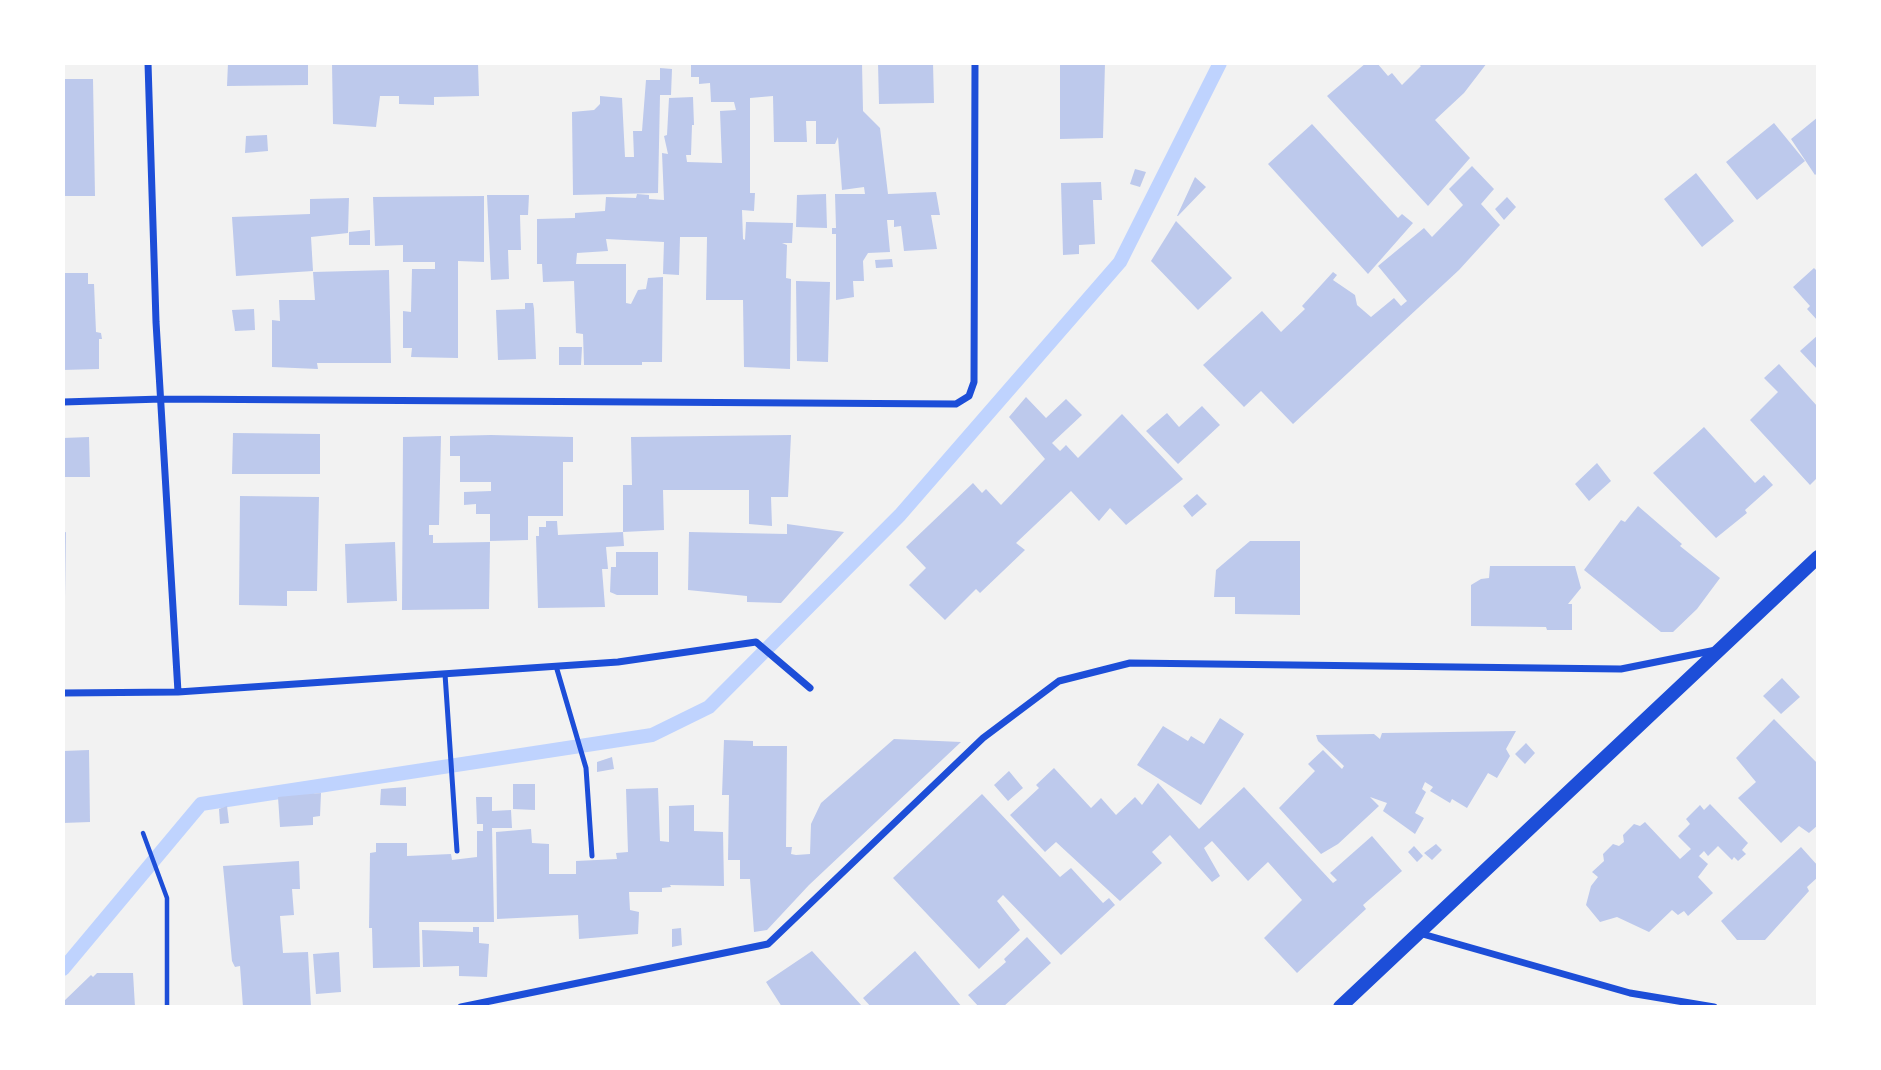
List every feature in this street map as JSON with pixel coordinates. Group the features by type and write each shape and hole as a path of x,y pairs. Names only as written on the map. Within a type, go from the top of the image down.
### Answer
{"main road":[{"path":"1340,1007 1818,557"}],"street":[{"path":"148,63 156,322 178,692"},
{"path":"63,402 162,398 956,404 969,396 974,382 975,63"},
{"path":"63,693 178,692 618,662 756,642 810,688"},
{"path":"461,1007 768,944 983,738 1059,681 1130,663 1621,669 1717,650"},
{"path":"1418,933 1630,993 1714,1007"}],"lane":[{"path":"556,666 586,768 592,856"},
{"path":"445,674 457,851"}],"path":[{"path":"143,833 167,898 167,1007"}],"building":[{"path":"228,63 308,63 308,85 227,86"},
{"path":"332,63 478,63 479,96 434,97 434,105 399,104 399,96 380,96 376,127 333,124"},
{"path":"691,63 862,63 863,111 880,128 888,194 936,192 940,215 931,215 937,249 904,251 901,226 894,227 894,220 887,220 890,252 868,253 863,261 864,281 853,281 854,297 836,300 836,234 832,234 832,228 836,228 835,194 865,194 864,187 842,190 838,137 835,144 816,144 816,121 806,121 807,142 774,142 773,96 750,98 750,193 755,193 754,211 742,210 743,239 745,240 746,222 793,223 792,243 782,243 787,245 786,278 791,279 790,369 744,367 743,300 706,300 707,237 680,237 679,275 663,274 664,242 606,239 608,251 577,253 576,264 626,264 626,303 631,304 638,290 646,289 648,278 663,277 662,362 642,362 642,365 584,365 583,334 576,333 574,281 543,282 542,264 537,264 537,219 575,218 575,213 605,211 606,197 636,198 637,194 649,195 649,199 664,200 662,153 668,154 664,136 667,135 669,98 693,97 694,125 691,155 686,155 687,162 722,163 720,111 736,110 734,102 711,102 710,83 699,84 699,77 691,77"},
{"path":"878,63 933,63 934,103 879,104"},
{"path":"1060,63 1105,63 1103,138 1060,139"},
{"path":"1366,63 1377,63 1388,76 1392,73 1402,85 1421,66 1417,63 1487,63 1464,93 1435,120 1470,158 1428,206 1327,96"},
{"path":"660,68 672,69 671,95 660,95 658,193 573,195 572,112 594,110 600,104 600,96 622,98 625,157 634,157 633,131 642,131 646,80 660,80"},
{"path":"63,79 93,79 95,196 63,196"},
{"path":"1818,117 1818,172 1815,175 1791,139"},
{"path":"1774,123 1805,161 1757,200 1726,162"},
{"path":"1312,124 1398,218 1402,214 1413,223 1368,274 1268,164"},
{"path":"267,135 268,151 245,153 246,136"},
{"path":"1472,166 1494,189 1481,204 1500,225 1459,270 1293,424 1261,391 1244,407 1203,365 1262,311 1281,332 1305,309 1302,306 1333,272 1337,275 1333,280 1355,295 1357,305 1371,317 1394,298 1401,306 1407,301 1378,266 1424,228 1432,237 1463,205 1449,189"},
{"path":"1135,169 1146,172 1140,187 1130,184"},
{"path":"1696,173 1734,221 1702,247 1664,199"},
{"path":"1195,177 1206,187 1177,216"},
{"path":"1101,182 1102,200 1093,200 1095,244 1079,245 1079,254 1063,255 1061,183"},
{"path":"826,194 827,228 796,227 797,195"},
{"path":"487,195 529,195 528,215 520,215 521,250 508,250 509,279 491,280"},
{"path":"484,196 484,262 458,261 458,358 411,357 412,348 403,348 403,311 411,312 412,269 435,269 435,262 403,262 403,245 375,246 373,197"},
{"path":"1507,197 1516,207 1504,220 1495,209"},
{"path":"349,198 348,233 311,237 313,271 236,276 232,217 310,214 310,199"},
{"path":"1176,221 1232,278 1198,310 1151,261"},
{"path":"370,230 370,245 349,245 349,232"},
{"path":"892,259 893,267 876,268 875,260"},
{"path":"1814,268 1818,272 1818,321 1807,309 1810,306 1793,287"},
{"path":"389,270 391,363 317,363 318,369 272,367 272,320 280,321 279,300 315,300 313,272"},
{"path":"63,273 88,273 88,284 94,284 96,332 101,333 102,339 99,339 99,369 63,370"},
{"path":"796,281 830,282 828,362 797,361"},
{"path":"525,303 533,303 536,359 498,360 496,310 525,309"},
{"path":"254,309 255,330 235,331 232,310"},
{"path":"1818,335 1818,370 1800,351"},
{"path":"559,347 582,347 581,365 559,365"},
{"path":"1779,364 1818,407 1818,477 1810,485 1750,420 1778,392 1764,378"},
{"path":"1026,397 1046,418 1066,399 1082,415 1052,443 1060,451 1066,445 1078,458 1122,414 1183,479 1126,525 1110,508 1099,521 1071,491 1016,543 1025,550 980,593 976,589 945,620 909,585 926,568 906,547 973,483 982,493 986,489 1001,505 1045,459 1009,417"},
{"path":"1202,406 1220,425 1178,464 1146,431 1167,413 1179,427"},
{"path":"1704,427 1755,483 1764,475 1773,485 1745,510 1747,513 1716,538 1653,473"},
{"path":"233,433 320,434 320,474 232,474"},
{"path":"791,435 788,497 771,497 772,526 749,524 749,490 663,490 664,530 623,532 623,485 632,485 631,437"},
{"path":"441,436 439,525 429,525 429,535 433,535 433,543 490,542 489,609 402,610 403,437"},
{"path":"450,436 573,437 573,462 563,462 563,516 528,516 528,540 490,541 490,514 476,514 476,504 464,505 464,492 491,491 491,482 460,482 460,456 450,456"},
{"path":"89,437 90,477 63,477 63,438"},
{"path":"1597,463 1611,481 1589,501 1575,484"},
{"path":"1197,494 1207,504 1192,517 1183,506"},
{"path":"240,496 319,497 317,591 287,591 287,606 239,605"},
{"path":"1638,506 1682,544 1680,546 1720,578 1697,609 1673,632 1661,632 1584,570 1621,520 1625,522"},
{"path":"546,521 557,521 558,535 623,532 624,546 606,547 608,569 602,569 605,607 538,608 536,536 539,536 539,527 546,527"},
{"path":"787,524 844,532 781,603 747,602 747,596 688,590 689,532 787,534"},
{"path":"66,532 65,597 63,597 63,533"},
{"path":"1250,541 1300,541 1300,615 1235,614 1235,597 1214,597 1216,570"},
{"path":"395,542 397,601 347,603 345,544"},
{"path":"616,552 658,552 658,595 617,595 610,592 611,567 616,567"},
{"path":"1490,566 1575,566 1581,588 1568,604 1572,604 1572,630 1471,626 1471,585 1489,578"},
{"path":"1782,678 1800,697 1781,714 1763,696"},
{"path":"1220,718 1244,734 1201,805 1137,765 1163,726 1188,741 1191,736 1204,744"},
{"path":"1774,719 1818,764 1818,825 1809,833 1799,826 1781,843 1738,798 1756,782 1736,758"},
{"path":"1516,731 1506,749 1510,756 1497,778 1488,773 1467,808 1452,799 1450,803 1430,791 1433,787 1425,782 1422,789 1426,792 1415,813 1424,818 1415,834 1383,811 1387,803 1370,797 1379,806 1338,844 1321,854 1279,808 1315,771 1308,764 1323,750 1342,769 1344,766 1318,741 1316,735 1374,734 1380,739 1382,733"},
{"path":"894,739 961,742 809,885 767,930 754,932 750,879 740,879 740,860 728,860 729,795 722,795 724,740 753,741 753,746 787,746 786,847 792,847 791,854 796,855 810,854 811,824 821,803"},
{"path":"1526,743 1535,753 1525,764 1515,754"},
{"path":"89,750 90,822 63,823 63,751"},
{"path":"612,757 614,769 597,772 597,762"},
{"path":"1054,768 1091,808 1101,798 1116,815 1135,797 1142,805 1158,783 1199,829 1244,787 1333,883 1337,880 1330,873 1372,836 1402,871 1363,905 1366,909 1297,973 1264,938 1302,900 1268,862 1248,881 1212,841 1204,848 1220,876 1212,882 1170,835 1152,852 1162,863 1120,901 1056,842 1045,852 1010,815 1039,788 1036,785"},
{"path":"1009,771 1023,788 1008,801 994,785"},
{"path":"513,784 535,784 535,810 513,809"},
{"path":"406,787 406,806 380,805 381,789"},
{"path":"658,788 660,841 669,842 669,806 694,805 694,831 723,832 724,886 670,885 671,887 662,888 662,892 629,892 630,910 639,912 638,934 579,939 578,915 497,919 496,832 531,829 532,843 549,844 549,874 576,874 576,861 617,859 616,853 628,852 626,789"},
{"path":"321,793 320,816 313,817 313,825 280,827 278,797"},
{"path":"982,794 1060,877 1071,868 1103,903 1109,898 1115,905 1061,955 1003,895 997,901 1020,930 979,969 893,878"},
{"path":"476,797 492,797 492,811 511,810 512,828 492,828 494,922 419,922 420,967 373,968 372,928 369,928 370,853 376,852 376,843 407,843 407,856 451,854 452,860 477,857 477,831 483,831 483,824 477,824"},
{"path":"1710,804 1748,843 1742,850 1746,854 1738,861 1734,857 1732,860 1718,846 1708,856 1704,851 1699,856 1708,864 1698,877 1713,893 1688,916 1684,911 1678,915 1672,910 1649,932 1617,917 1600,922 1586,905 1591,886 1598,877 1592,872 1604,861 1603,854 1613,844 1619,846 1624,842 1623,835 1634,824 1640,826 1645,822 1680,859 1691,849 1678,836 1690,824 1686,819 1700,805 1704,810"},
{"path":"227,806 229,823 220,824 219,809"},
{"path":"1436,844 1442,850 1432,860 1424,853"},
{"path":"1414,846 1423,856 1417,862 1408,852"},
{"path":"1801,847 1818,866 1818,877 1807,887 1809,891 1765,940 1737,940 1721,921"},
{"path":"299,861 300,889 292,889 294,915 280,916 283,953 308,952 311,1007 243,1007 240,966 235,967 232,961 223,866"},
{"path":"473,927 479,927 479,943 489,944 487,977 459,976 459,966 423,967 422,930 473,932"},
{"path":"681,928 682,945 672,947 672,929"},
{"path":"1027,937 1051,963 1003,1007 979,1007 968,995 1006,962 1004,959"},
{"path":"812,951 862,1006 782,1007 766,982"},
{"path":"915,951 962,1007 871,1007 863,998"},
{"path":"339,952 341,992 316,994 313,954"},
{"path":"97,973 133,973 135,1007 63,1007 63,1002 91,975 93,977"}],"waterway":[{"path":"63,969 201,804 652,735 709,707 900,515 1120,262 1220,63"}]}
